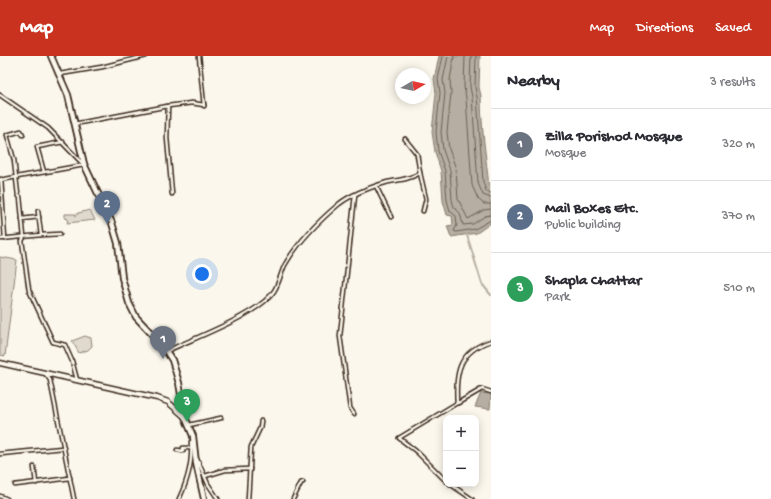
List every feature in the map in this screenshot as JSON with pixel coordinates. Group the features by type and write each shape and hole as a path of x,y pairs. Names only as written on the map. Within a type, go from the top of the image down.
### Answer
{"highway":[{"path":"51,56 68,95 84,165 112,223 118,243 122,278 129,304 142,325 167,351 172,360 179,383 185,417 193,436 204,499"}],"main road":[{"path":"0,363 157,398 168,402 185,417"}],"street":[{"path":"60,74 102,67 146,56"},
{"path":"74,124 168,106 192,103 204,106 199,56"},
{"path":"0,95 48,128 64,142 84,165"},
{"path":"168,106 167,138 172,194"},
{"path":"22,135 21,131 7,134 16,177 18,195 20,197 24,237 22,241 30,295 53,342 65,345 72,361 77,380"},
{"path":"405,139 417,154 426,199 423,211"},
{"path":"44,172 37,147 64,142"},
{"path":"6,239 1,180 84,165"},
{"path":"167,351 244,316 260,305 274,291 287,261 313,229 340,204 355,195 376,186 411,178 420,173"},
{"path":"376,186 391,217"},
{"path":"354,414 350,408 340,336 355,195"},
{"path":"38,211 40,235"},
{"path":"22,219 39,219"},
{"path":"0,239 60,234"},
{"path":"457,403 456,391 462,360 477,346 491,341"},
{"path":"45,373 50,380 74,499"},
{"path":"50,380 53,375"},
{"path":"443,478 417,452 399,438 482,389 491,392"},
{"path":"179,499 188,477 193,455 189,425 221,418"},
{"path":"248,499 252,443 260,428 261,421"},
{"path":"0,454 63,448"},
{"path":"177,450 192,448"},
{"path":"196,455 205,476 218,499"},
{"path":"34,467 36,483"},
{"path":"205,476 225,470 250,469"},
{"path":"15,485 70,478"},
{"path":"293,499 301,484 304,482"},
{"path":"454,487 472,499"},
{"path":"0,496 7,499"}],"shaded area":[{"path":"90,210 95,220 67,223 68,219 65,218 65,214 76,214 76,216 78,213"},
{"path":"0,257 17,260 5,356 0,355"},
{"path":"85,336 91,338 92,346 88,350 79,353 72,341"}],"water":[{"path":"439,56 480,56 479,87 491,207 491,223 477,233 451,237 447,226 453,225 452,216 447,215 443,201 441,171 435,152 432,132 436,93 434,79"},
{"path":"481,393 491,394 490,409 475,407"}],"waterway":[{"path":"466,232 482,284 491,295"}],"place":[{"name":"Mail Boxes Etc.","path":"107,224"},
{"name":"Zilla Porishod Mosque","path":"163,359"},
{"name":"Shapla Chattar","path":"187,422"}]}
